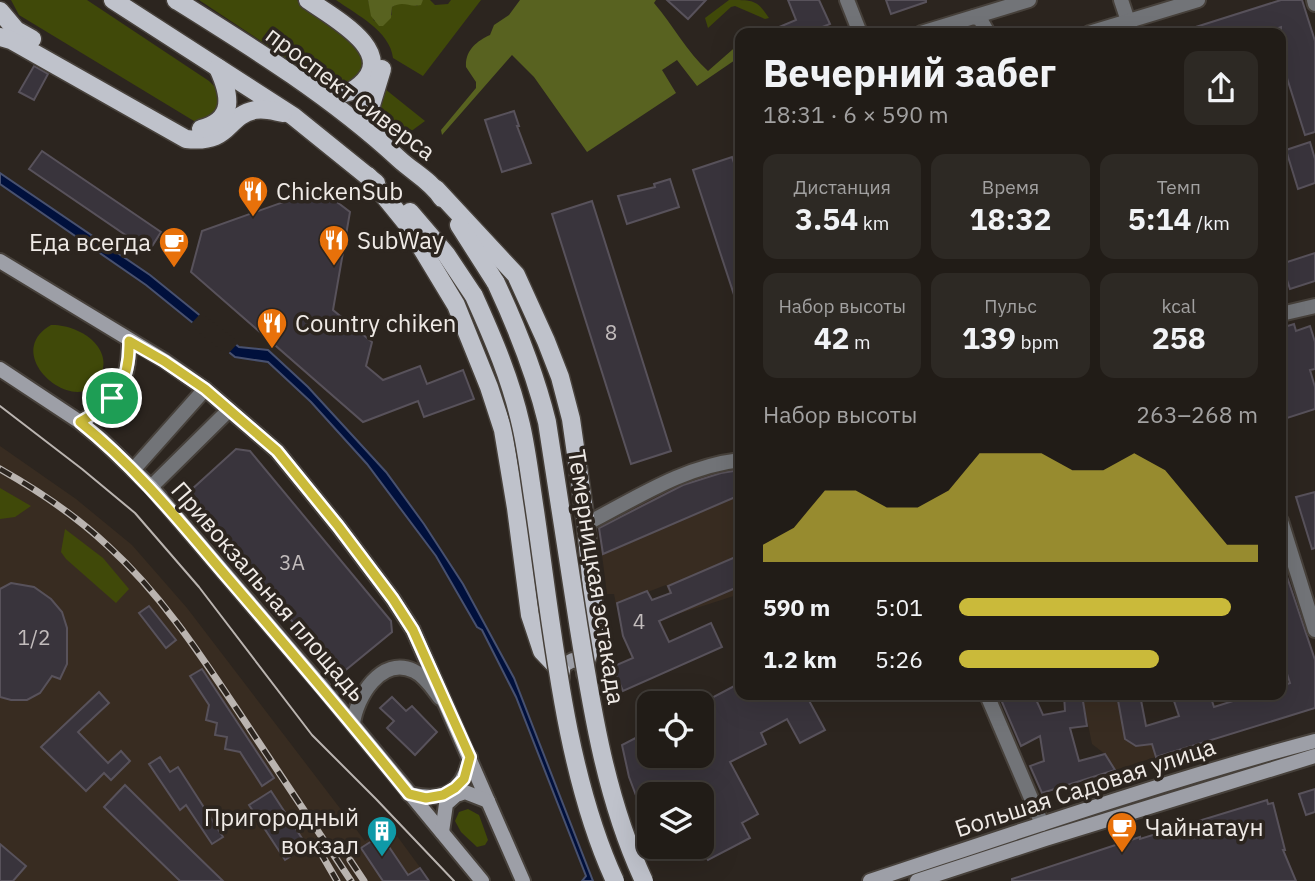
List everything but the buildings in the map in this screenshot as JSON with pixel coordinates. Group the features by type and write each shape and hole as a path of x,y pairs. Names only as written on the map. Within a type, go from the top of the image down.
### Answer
{"main road":[{"path":"113,0 293,116 368,176 407,224 456,305 503,430 530,615 542,651 561,671 583,772 617,881"},
{"name":"проспект Сиверса","path":"176,0 306,86 378,139 436,189 496,283"},
{"path":"306,86 343,94 356,89 365,81 372,64 372,55 361,39 308,0"},
{"path":"322,0 370,36 380,47 383,61 381,76 371,105 373,128 378,139"},
{"path":"0,11 16,30 189,128 210,127 222,118 228,100 219,68"},
{"path":"0,37 11,40 186,139 201,141 214,138 227,131 244,114 254,110 266,109 293,116"},
{"name":"Темерницкая эстакада","path":"368,176 408,209 446,254 474,296 500,357 522,427 566,708 590,811 617,881"},
{"path":"436,189 516,275 560,377 568,408 586,524 595,622 592,646 584,667 586,693 616,817 642,881"},
{"name":"Привокзальная площадь","path":"0,261 205,389 277,451 338,526 413,630 523,881"},
{"name":"Темерницкая эстакада","path":"496,283 525,348 547,422 589,693 619,816 642,881"},
{"path":"80,422 99,412 124,381 130,362 129,341"},
{"name":"Привокзальная площадь","path":"0,369 80,422 150,488 353,724 482,881"},
{"path":"561,671 566,662 573,660 584,667"},
{"name":"Большая Садовая улица","path":"870,881 1251,758 1315,741"},
{"path":"409,794 426,798 443,795 455,788 464,779 470,757"},
{"name":"Большая Садовая улица","path":"917,881 1057,835 1315,757"},
{"path":"442,832 446,804 456,795 465,792 488,801"}],"street":[{"path":"847,0 858,28"},
{"path":"938,28 1028,0"},
{"path":"1121,0 1130,27 1198,0"},
{"path":"974,17 980,19 985,28"},
{"path":"1286,313 1315,306"},
{"path":"133,470 205,389"},
{"name":"Привокзальная площадь","path":"150,488 229,410"},
{"path":"586,524 672,479 712,464 735,461"},
{"path":"1286,537 1315,630"},
{"name":"Привокзальная площадь","path":"353,724 359,699 368,685 383,673 397,668 411,669 419,674 447,708"},
{"path":"989,700 1042,824"}],"shaded area":[{"path":"0,446 76,499 132,545 187,608 365,841 389,825 430,881 0,881"},
{"path":"735,468 735,596 678,614 666,585 616,604 614,594 607,594 598,523 696,473"},
{"path":"1083,700 1141,700 1156,757 1115,770 1105,754 1092,744"}],"green space":[{"path":"11,0 87,0 209,81 219,91 217,114 204,121 194,121 19,15"},
{"path":"199,0 297,0 359,46 366,58 358,82 332,88"},
{"path":"336,0 368,0 374,21 392,15 392,7 401,1 417,6 423,0 430,0 435,5 448,4 451,0 481,0 423,76 393,58 391,48 379,32"},
{"path":"368,0 423,0 421,5 400,4 392,7 391,18 383,26 379,26 371,16"},
{"path":"520,0 656,0 654,3 708,71 735,47 735,60 697,86 677,60 662,70 676,93 587,152 534,77 512,55 442,135 441,130 476,88 476,82 466,67 467,56 476,43 490,35 494,25 509,15"},
{"path":"729,0 754,2 769,18 765,19 735,6 708,28 705,18"},
{"path":"385,89 425,121 410,132 395,131 380,112 380,101"},
{"path":"51,325 74,329 84,334 100,350 103,370 97,382 86,391 73,392 58,387 37,365 33,351 37,337"},
{"path":"0,488 31,506 15,517 0,519"},
{"path":"65,529 103,558 129,589 116,603 61,552"},
{"path":"468,809 479,815 488,840 485,845 477,847 461,832 455,821 459,812"}],"water":[{"path":"0,173 150,275 239,347 268,350 308,387 386,472 463,584 514,678 593,881 582,881 586,876 516,697 482,630 477,627 436,556 367,464 311,402 268,362 235,357 146,285 0,184"}],"pier":[{"path":"201,313 239,342 227,355 190,325"}],"tram line":[{"path":"0,406 135,513 199,587 312,735 454,881"}],"railway":[{"path":"0,469 83,524 128,565 164,606 212,672 351,881"},
{"path":"319,850 337,881"},
{"path":"350,860 364,881"}],"place":[{"name":"ChickenSub","path":"253,218"},
{"name":"SubWay","path":"334,267"},
{"name":"Еда всегда","path":"174,269"},
{"name":"Country chiken","path":"272,350"},
{"name":"Чайнатаун","path":"1122,854"},
{"name":"Пригородный вокзал","path":"382,858"}],"route":[{"path":"129,341 205,389 277,451 338,526 413,630 470,757 464,779 455,788 443,795 426,798 409,794 322,687 150,488 80,422 99,412 112,398 124,381 130,362 129,341"}]}
